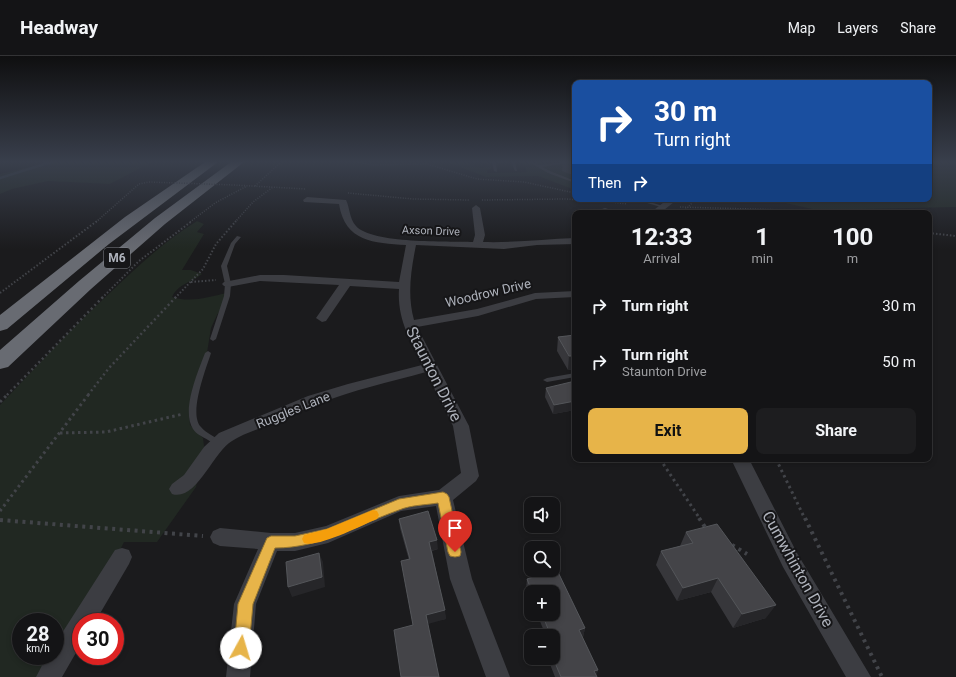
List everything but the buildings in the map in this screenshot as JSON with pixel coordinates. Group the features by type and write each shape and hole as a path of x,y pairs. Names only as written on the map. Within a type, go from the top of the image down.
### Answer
{"highway":[{"name":"M6","path":"0,325 45,287 168,191"},
{"name":"M6","path":"0,362 85,285 160,221 200,191"}],"street":[{"name":"Axson Drive","path":"307,200 343,202 347,223 353,230 369,237 386,241 504,246 537,242 572,241"},
{"path":"657,210 668,202"},
{"path":"477,204 480,235 477,245"},
{"name":"Staunton Drive","path":"412,242 404,286 405,313 408,325 461,426 470,476 443,497"},
{"path":"227,281 278,278 404,286"},
{"path":"322,318 346,283"},
{"name":"Woodrow Drive","path":"408,325 478,312 535,296 572,294"},
{"name":"Ruggles Lane","path":"178,489 190,480 210,452 225,437 313,400 353,387 430,367"},
{"name":"Cumwhinton Drive","path":"741,462 790,560 859,677"},
{"path":"220,537 271,542 295,542 328,534 399,504 443,497 461,579 498,677"},
{"path":"238,677 245,604 271,542"},
{"path":"87,613 122,557"},
{"path":"48,677 72,638"}],"lane":[{"path":"646,202 661,206"},
{"path":"213,339 227,296 227,281 224,266 233,243 239,237"},
{"path":"208,353 195,397 193,417 197,428 219,443"},
{"path":"547,380 572,376"}],"path":[{"path":"0,293 97,221 131,191"},
{"path":"0,402 139,261 215,203 239,191"},
{"path":"0,511 109,368 202,269 216,244 253,202 268,191"},
{"path":"344,193 407,199 471,200"},
{"path":"477,204 572,201"},
{"path":"609,202 633,205"},
{"path":"686,208 693,202"},
{"path":"661,206 736,210 786,210"},
{"path":"932,233 956,236"},
{"path":"190,282 227,281"},
{"path":"59,433 106,432 193,412"},
{"path":"662,462 709,532"},
{"path":"777,462 882,677"},
{"path":"0,520 220,537"},
{"path":"728,543 747,554"}],"shaded area":[{"path":"0,191 7,191 0,194"},
{"path":"932,191 956,191 956,207 817,210 781,202 932,202"},
{"path":"197,221 204,224 197,232 204,234 182,270 191,270 202,274 178,289 172,297 179,299 193,299 206,298 227,293 226,301 211,328 205,365 193,387 189,407 190,425 203,438 204,446 196,487 157,542 124,542 82,613 72,613 72,629 64,642 64,613 12,613 12,665 49,665 42,677 0,677 0,405 98,304 153,253 174,236"}],"slow traffic":[{"path":"308,539 328,534 373,515"}],"route":[{"path":"241,648 245,604 271,542 295,542 328,534 399,504 443,497 455,552"}]}
